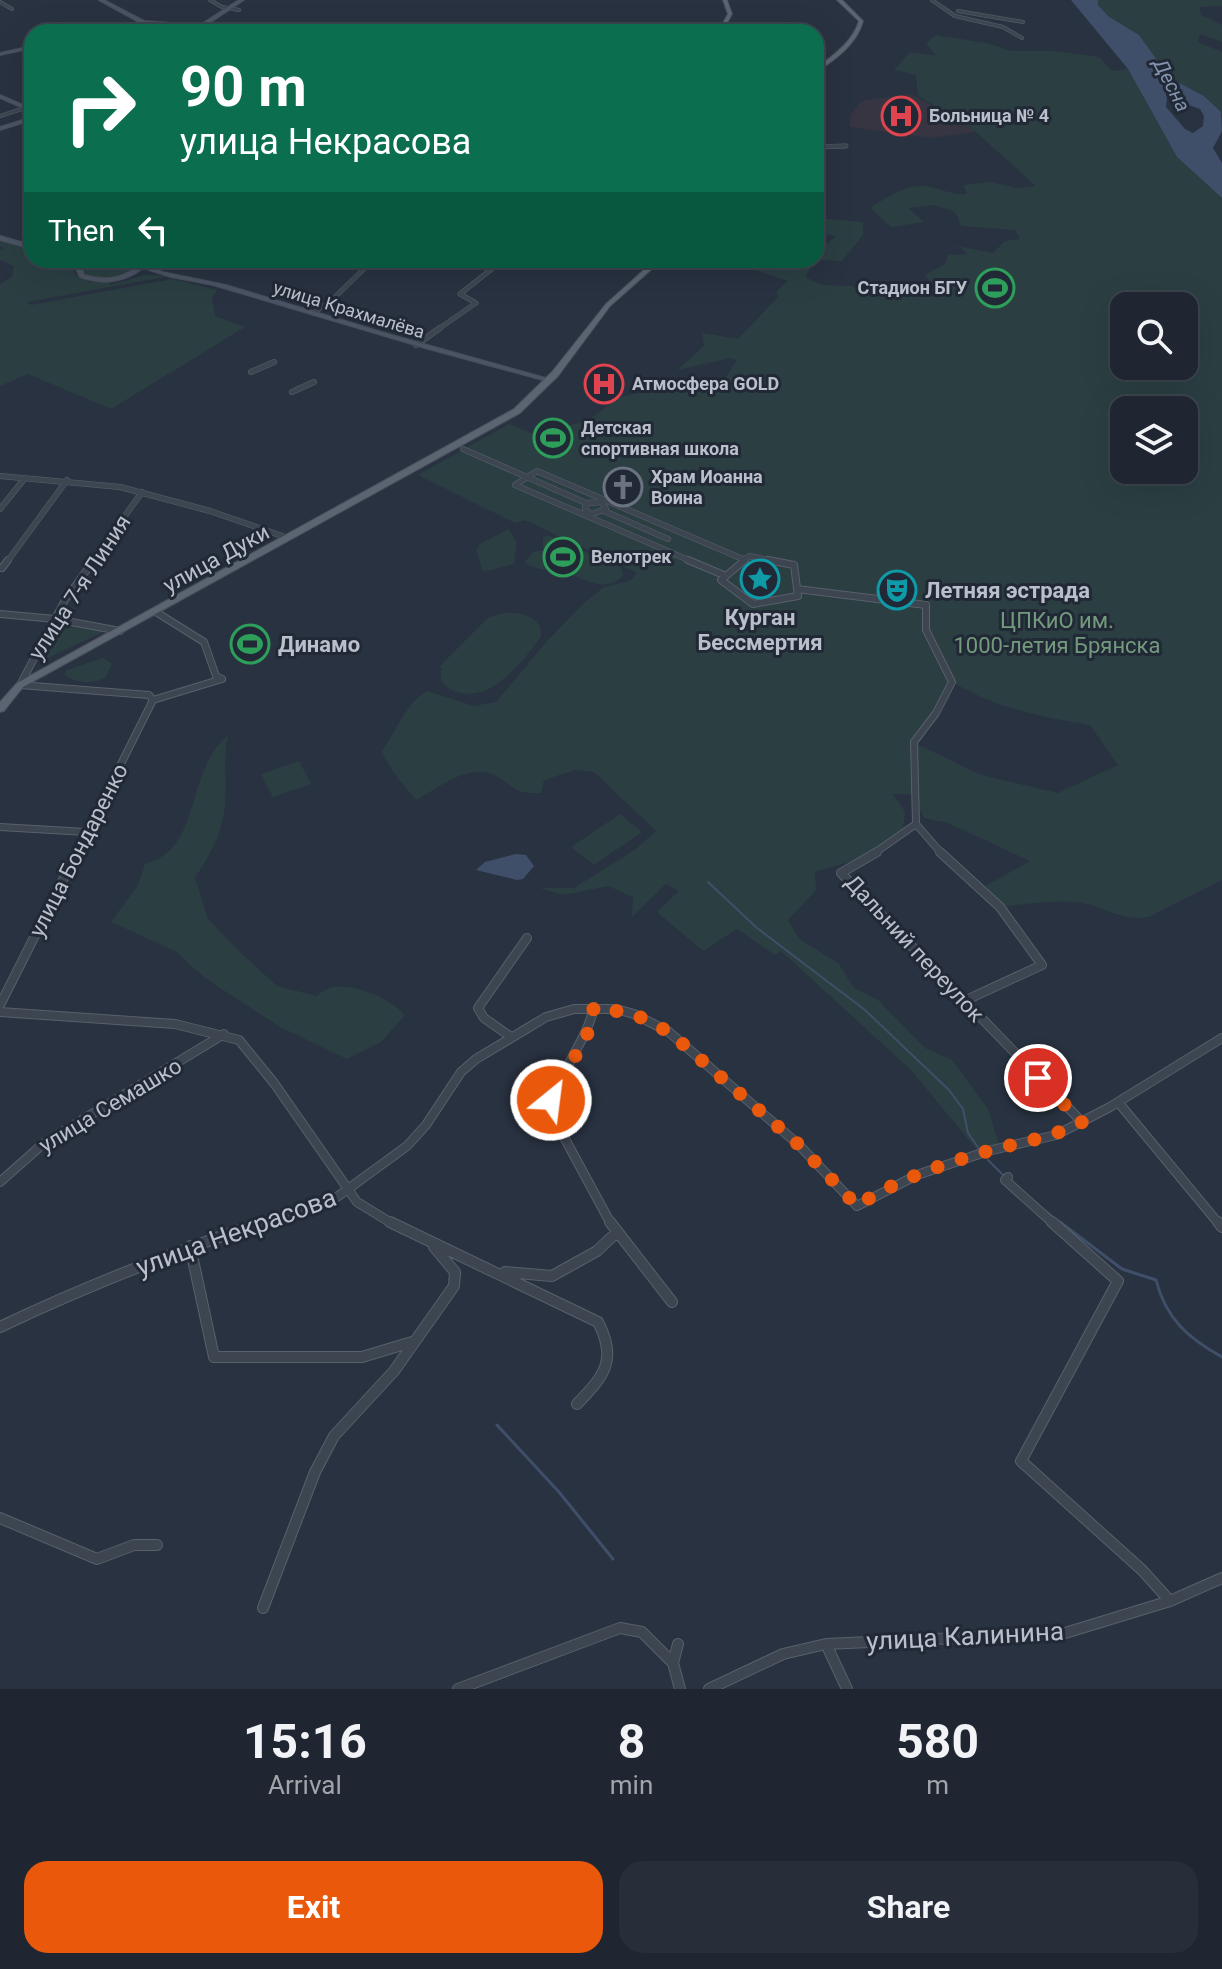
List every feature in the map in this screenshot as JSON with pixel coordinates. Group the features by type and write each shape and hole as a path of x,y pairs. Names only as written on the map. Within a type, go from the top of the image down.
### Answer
{"main road":[{"path":"101,0 143,22"},
{"path":"203,24 240,0"},
{"path":"723,0 730,14 723,24"},
{"path":"824,64 861,26 861,21 839,0"},
{"path":"134,24 165,24"},
{"path":"0,54 24,49"},
{"path":"0,96 24,108"},
{"path":"0,128 24,118"},
{"path":"0,236 24,242"},
{"path":"0,236 24,243"},
{"path":"79,268 79,274 92,279 163,273"},
{"name":"улица Крахмалёва","path":"127,276 134,268"},
{"name":"улица Крахмалёва","path":"153,268 163,273 207,281 416,345 550,380"},
{"name":"улица Дуки","path":"0,709 20,685 460,448 526,406 608,305 650,268"}],"street":[{"path":"210,0 227,9 239,10"},
{"path":"932,0 955,16 1003,27 1022,38"},
{"path":"0,2 12,9"},
{"path":"940,6 963,13 1023,22"},
{"path":"0,116 24,108"},
{"path":"824,147 846,146"},
{"path":"313,313 332,300 365,268"},
{"path":"416,345 476,303 460,294 493,268"},
{"path":"251,372 274,362"},
{"path":"292,392 314,382"},
{"path":"460,448 586,503 604,501"},
{"path":"726,576 515,485 537,471 745,560"},
{"path":"0,476 67,480 142,492 288,538"},
{"path":"0,509 25,478"},
{"path":"2,568 67,480"},
{"name":"улица 7-я Линия","path":"20,685 65,600 142,492"},
{"path":"604,501 604,511"},
{"path":"586,503 583,508 586,514"},
{"path":"586,514 604,511 668,539"},
{"path":"657,547 677,531"},
{"path":"749,556 794,565 798,596 753,604 721,580 745,560 749,556"},
{"path":"797,589 926,605 926,630 952,682 936,713 914,742 916,824 931,844 1000,907 1042,965 962,1002"},
{"path":"20,685 151,698 222,679 216,676 204,642 156,612"},
{"path":"0,614 55,619 121,631"},
{"name":"улица Бондаренко","path":"0,1005 151,698"},
{"name":"Дальний переулок","path":"916,824 907,833 841,873 962,1002 1082,1122"},
{"path":"0,827 86,832"},
{"path":"511,1037 484,1018 478,1008 527,938"},
{"path":"594,1007 587,1035 551,1100 551,1113 616,1233 672,1302"},
{"name":"улица Некрасова","path":"0,1327 72,1293 190,1246 328,1201 346,1191 407,1146 426,1125 461,1072 476,1059 555,1014 594,1007 634,1014 669,1032 799,1145 857,1206 917,1175 988,1151 1056,1135 1118,1102 1222,1038"},
{"path":"0,1012 175,1024 239,1040 274,1083 346,1191 357,1202 431,1244 497,1271 593,1318 601,1327 607,1356 606,1374 577,1404"},
{"name":"улица Семашко","path":"0,1182 44,1143 224,1034"},
{"path":"1118,1102 1222,1227"},
{"path":"1007,1178 1118,1281 1021,1461 1142,1570 1170,1601"},
{"path":"497,1271 552,1276 597,1251 616,1233"},
{"path":"263,1608 315,1472 334,1436 394,1371 456,1281 453,1269 431,1244"},
{"path":"190,1246 214,1357 362,1357 412,1342"},
{"path":"0,1518 97,1559 134,1545 157,1545"},
{"name":"улица Калинина","path":"709,1689 783,1654 826,1644 1065,1633 1170,1601 1222,1578"},
{"path":"458,1689 620,1628 642,1632 673,1663"},
{"path":"678,1644 673,1663 680,1689"},
{"path":"826,1644 847,1689"}],"shaded area":[{"name":"Больница № 4","path":"911,94 968,125 975,132 930,138 850,127 850,115 862,101"}],"green space":[{"path":"1098,0 1222,0 1222,6 1199,7 1201,15 1222,25 1222,42 1200,34 1198,42 1222,52 1222,114 1204,96 1170,78 1139,35 1108,16 1098,5"},
{"name":"ЦПКиО им. 1000-летия Брянска","path":"936,35 991,44 1010,51 1054,51 1099,57 1112,71 1128,69 1177,157 1222,198 1222,880 1149,917 1129,917 1076,902 1000,907 982,888 1030,861 948,823 924,818 914,795 893,794 905,812 902,834 869,856 815,872 816,890 788,920 799,939 838,963 854,988 878,1000 925,1048 952,1060 988,1109 999,1144 978,1151 911,1070 781,951 775,955 737,929 703,951 657,912 679,891 666,884 632,917 633,897 608,886 563,895 540,888 574,888 635,850 656,831 594,772 575,770 544,780 541,793 532,793 519,791 494,775 474,772 454,778 416,800 381,752 407,710 427,691 474,706 496,702 585,602 604,587 630,581 637,573 525,520 515,523 418,475 509,424 535,435 547,429 588,420 625,396 719,388 737,360 731,358 677,370 704,346 702,333 738,339 778,297 776,292 787,281 757,268 810,268 805,277 822,285 850,286 891,297 925,293 934,287 925,275 945,264 948,255 968,254 951,245 993,253 1005,241 1020,239 1015,230 961,226 955,212 935,205 908,208 924,222 891,227 870,208 914,187 967,194 964,185 990,182 1017,188 1036,186 968,125 918,96 916,75 894,70 910,52 936,56 926,43","holes":["952,682 1019,710 1090,725 1118,765 1058,793 981,775 915,743"]},
{"path":"824,219 863,222 863,235 842,261 824,260 824,244 836,236 824,234"},
{"path":"0,239 24,246 24,268 73,268 75,274 90,282 109,282 110,285 145,275 170,276 27,302 31,305 172,279 217,290 212,297 215,316 245,327 111,409 28,374 0,386 0,284 12,277 14,266 0,260 0,250 4,248 0,246"},
{"path":"82,268 134,268 113,278 84,275"},
{"path":"509,529 517,543 514,564 483,572 476,550 480,544"},
{"name":"Велотрек","path":"547,535 620,567 624,574 609,584 602,584 529,565 525,562 533,552 543,550 543,538"},
{"path":"503,613 533,619 540,626 541,637 514,670 490,688 464,694 447,687 442,680 442,668 439,667 489,617"},
{"path":"62,623 103,632 48,658 39,656"},
{"path":"103,658 112,664 105,678 84,682 64,674 67,670"},
{"path":"228,735 222,824 211,852 195,878 208,919 277,986 316,996 333,987 352,987 382,998 405,1015 381,1042 347,1059 280,1027 205,978 175,951 111,922 138,885 145,864 166,854 178,841 207,763"},
{"path":"299,761 311,784 273,797 261,774"},
{"path":"620,814 642,832 594,865 571,847"}],"water":[{"name":"Десна","path":"1071,0 1098,0 1098,5 1108,16 1139,35 1170,78 1204,96 1221,112 1222,131 1213,148 1222,163 1222,198 1177,157 1128,69","holes":["1167,97 1200,109 1204,116 1203,126 1193,133 1185,129 1166,107"]},
{"path":"516,854 526,855 534,866 523,879 476,870 485,862"}],"waterway":[{"path":"708,882 757,928 865,1010 949,1090 963,1109 968,1133 980,1150"},
{"path":"988,1160 1004,1176"},
{"path":"1043,1209 1062,1224"},
{"path":"1060,1222 1122,1269 1156,1280 1166,1306 1180,1326 1222,1357"},
{"path":"497,1425 559,1492 613,1559"}],"place":[{"name":"Больница № 4","path":"901,116"},
{"name":"Стадион БГУ","path":"995,288"},
{"name":"Атмосфера GOLD","path":"604,384"},
{"name":"Детская спортивная школа","path":"553,438"},
{"name":"Храм Иоанна Воина","path":"623,487"},
{"name":"Велотрек","path":"563,557"},
{"name":"Курган Бессмертия","path":"760,579"},
{"name":"Летняя эстрада","path":"897,590"},
{"name":"Динамо","path":"250,644"}],"route":[{"path":"551,1100 587,1035 593,1021 594,1007 634,1014 669,1032 701,1057 799,1145 857,1206 917,1175 988,1151 1056,1135 1082,1122 1038,1078"}]}
